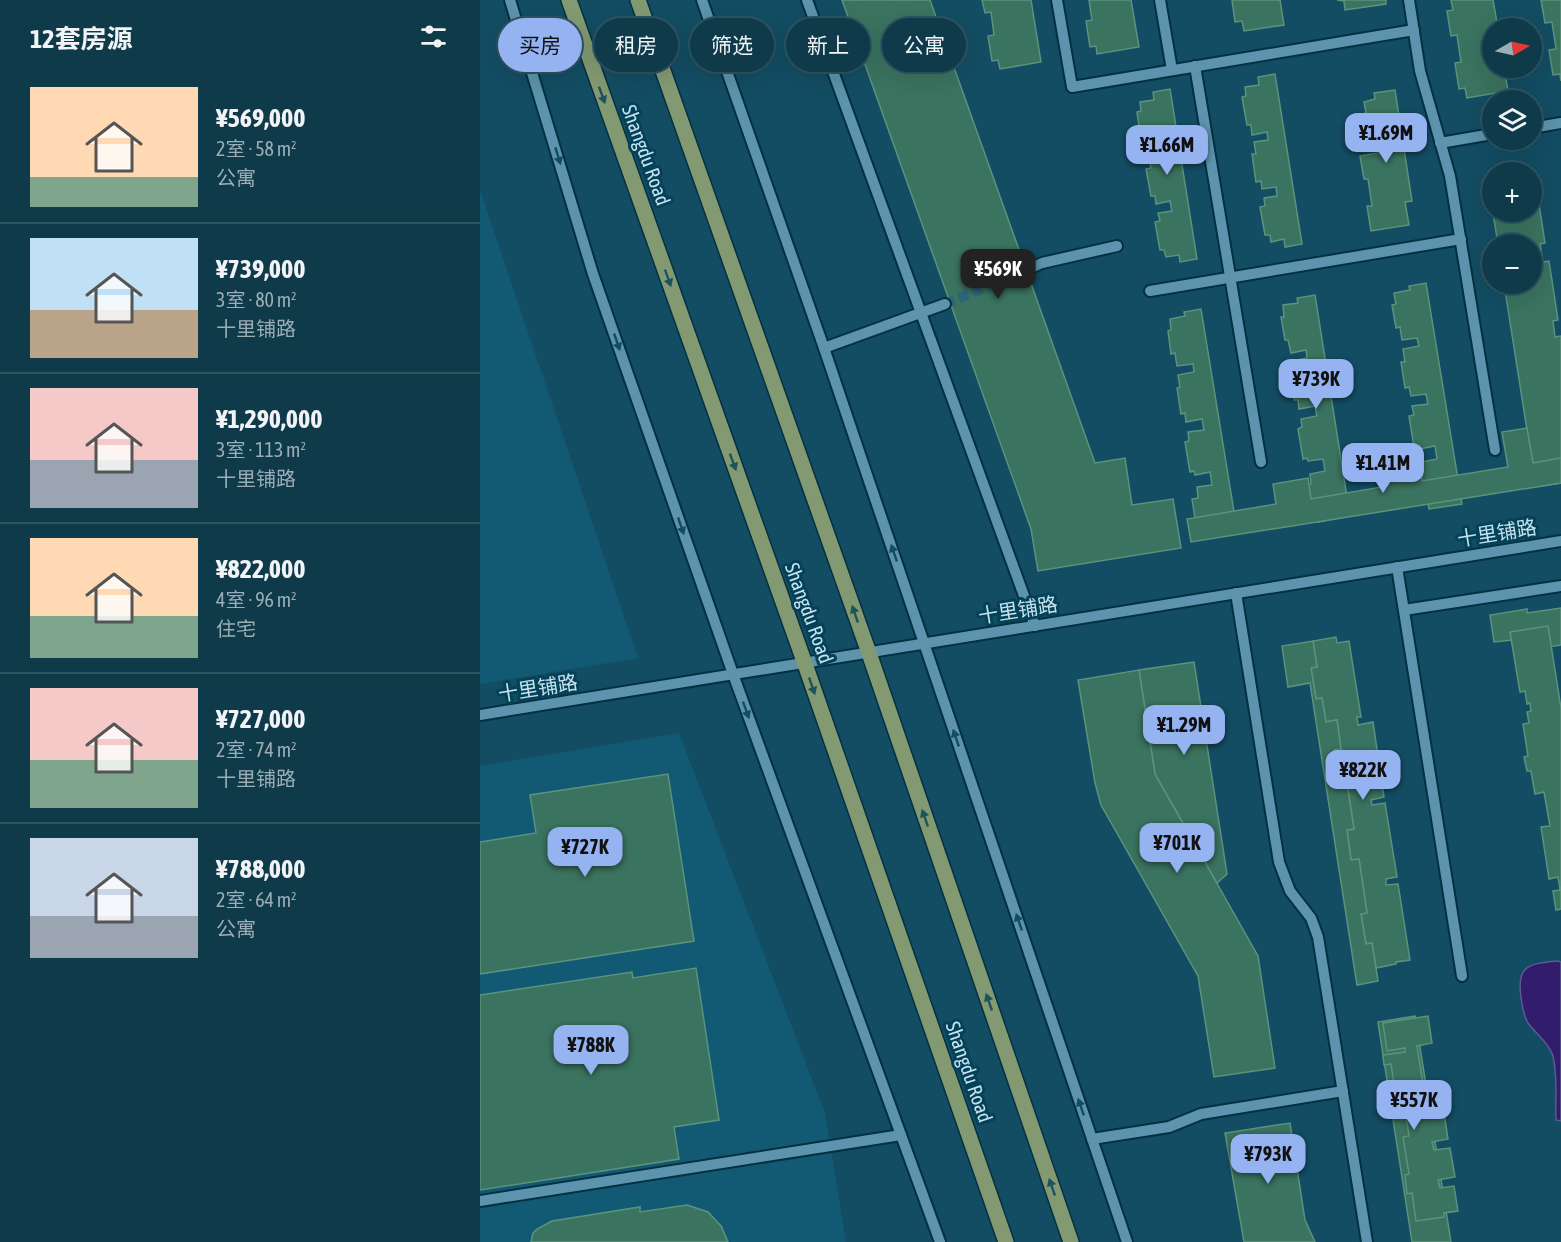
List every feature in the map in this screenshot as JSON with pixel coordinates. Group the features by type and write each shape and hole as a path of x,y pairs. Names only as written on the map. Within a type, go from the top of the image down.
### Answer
{"main road":[{"name":"Shangdu Road","path":"569,0 805,664 1006,1242"},
{"path":"638,0 869,653 1071,1242"}],"street":[{"path":"510,0 593,273 733,674 940,1242"},
{"path":"702,0 824,348 1127,1242"},
{"path":"807,0 1035,626"},
{"path":"1057,0 1072,87 1414,30"},
{"path":"1160,0 1172,70"},
{"path":"1409,0 1420,71 1450,176 1496,450"},
{"path":"1195,66 1261,462"},
{"path":"1542,126 1561,123"},
{"path":"1440,143 1482,137"},
{"path":"1150,291 1461,239"},
{"path":"1031,268 1042,263 1117,246"},
{"path":"824,348 945,304"},
{"name":"十里铺路","path":"480,715 1561,541"},
{"path":"1397,567 1462,976"},
{"path":"1404,610 1561,586"},
{"path":"1236,593 1279,862 1290,891 1311,918 1318,938 1367,1242"},
{"path":"1092,1139 1169,1127 1201,1114 1343,1091"},
{"path":"480,1202 901,1135"}],"shaded area":[{"path":"480,190 638,658 480,684"},
{"path":"679,733 825,1113 846,1242 480,1242 480,766"},
{"path":"1561,962 1561,1121 1556,1120 1556,1080 1553,1056 1549,1047 1527,1020 1520,986 1523,972 1527,968 1540,963"}],"building":[{"path":"842,0 930,0 936,18 882,18 882,72 956,72 1095,463 1125,458 1132,505 1173,499 1181,548 1038,571 1031,529 868,72 870,72 870,18 848,18"},
{"path":"982,0 1031,0 1041,62 1000,69 998,60 992,61 988,36 994,35 991,12 985,13"},
{"path":"1089,0 1131,0 1139,47 1097,54 1096,46 1090,47 1086,21 1092,20"},
{"path":"1232,0 1280,0 1284,25 1244,31 1242,21 1235,22"},
{"path":"1337,0 1386,0 1386,4 1345,10 1344,1"},
{"path":"1451,0 1493,0 1496,18 1482,18 1482,78 1506,78 1508,90 1482,90 1482,95 1467,98 1465,88 1459,89 1455,63 1461,62 1457,35 1451,36 1447,11 1453,10"},
{"path":"1541,0 1561,0 1561,81 1560,74 1553,75 1549,50 1556,49 1552,22 1545,23"},
{"path":"1275,74 1302,244 1285,247 1284,239 1271,242 1270,235 1265,235 1260,207 1265,206 1264,198 1277,196 1276,187 1262,189 1261,181 1256,182 1252,154 1256,154 1254,142 1268,140 1267,132 1252,135 1251,125 1247,125 1242,97 1246,96 1245,87 1259,85 1258,77"},
{"path":"1170,89 1197,259 1180,262 1179,255 1166,257 1164,250 1160,250 1155,222 1160,221 1158,213 1172,211 1170,201 1156,204 1155,196 1151,196 1146,169 1151,168 1149,157 1163,155 1161,147 1147,149 1146,139 1141,140 1137,112 1141,111 1140,102 1154,100 1153,92"},
{"path":"1395,90 1412,201 1405,202 1409,225 1371,231 1367,206 1372,206 1368,179 1364,179 1360,156 1384,152 1383,147 1372,149 1370,141 1366,141 1362,114 1366,113 1364,102 1375,99 1374,93"},
{"path":"1495,222 1542,222 1545,243 1542,244 1542,234 1496,234"},
{"path":"1542,256 1543,262 1549,261 1558,320 1553,321 1555,337 1561,336 1561,483 1536,487 1506,294 1542,294"},
{"path":"1426,283 1462,504 1429,509 1427,498 1421,499 1417,473 1423,472 1421,462 1437,459 1435,446 1419,449 1419,446 1414,447 1409,416 1414,415 1412,406 1428,404 1426,394 1411,396 1409,387 1405,388 1401,362 1405,362 1403,349 1419,346 1417,338 1402,340 1400,327 1396,328 1392,305 1396,304 1394,293 1410,290 1409,286"},
{"path":"1315,295 1350,516 1318,522 1316,510 1309,511 1305,485 1311,484 1310,474 1325,471 1323,459 1308,461 1307,458 1303,459 1298,429 1302,427 1301,419 1317,416 1315,406 1299,409 1298,400 1294,400 1290,375 1294,374 1292,361 1307,358 1306,350 1291,353 1288,340 1285,340 1281,317 1284,317 1283,305 1298,303 1297,298"},
{"path":"1201,309 1237,530 1204,535 1202,524 1196,525 1192,499 1198,498 1197,487 1212,485 1210,472 1195,475 1194,471 1190,472 1185,442 1189,441 1188,432 1204,430 1202,419 1186,422 1185,413 1181,414 1177,388 1180,387 1178,375 1194,372 1193,364 1177,366 1175,353 1171,354 1168,331 1171,330 1170,319 1185,316 1184,312"},
{"path":"1527,428 1533,463 1561,458 1561,483 1191,542 1187,519 1276,504 1273,484 1308,478 1311,499 1388,486 1385,465 1418,459 1422,481 1508,467 1502,432"},
{"path":"1561,608 1561,645 1514,652 1512,640 1494,642 1490,615 1527,609 1527,613"},
{"path":"1548,626 1561,708 1561,909 1556,910 1553,891 1560,890 1558,877 1549,879 1541,827 1550,826 1544,792 1535,794 1531,771 1527,771 1524,757 1528,756 1523,724 1529,723 1527,712 1531,711 1530,703 1527,704 1525,691 1520,692 1510,632"},
{"path":"1336,637 1337,643 1349,641 1361,717 1357,717 1358,725 1373,722 1384,797 1371,800 1372,805 1385,803 1397,877 1386,879 1386,885 1398,884 1410,960 1376,968 1372,943 1366,944 1361,914 1367,913 1359,859 1351,860 1347,830 1354,829 1346,777 1339,778 1334,750 1341,749 1337,720 1326,722 1322,698 1316,699 1311,668 1317,667 1313,641"},
{"path":"1313,641 1317,667 1311,668 1316,699 1322,698 1326,722 1337,720 1341,749 1334,750 1339,778 1346,777 1354,829 1347,830 1351,860 1359,859 1367,913 1361,914 1366,944 1372,943 1378,981 1357,985 1310,683 1288,687 1282,646"},
{"path":"1194,662 1227,874 1217,883 1155,774 1139,670"},
{"path":"1139,670 1155,774 1258,956 1275,1068 1214,1077 1198,976 1101,805 1095,783 1078,680"},
{"path":"668,774 694,941 480,974 480,842 536,833 530,795"},
{"path":"696,968 719,1120 674,1127 679,1159 480,1190 480,995 632,972 633,978"},
{"path":"1415,1016 1451,1242 1412,1242 1378,1022"},
{"path":"1428,1016 1432,1043 1417,1046 1424,1090 1440,1087 1448,1139 1432,1142 1434,1150 1450,1148 1455,1177 1438,1180 1440,1188 1454,1186 1458,1211 1444,1213 1444,1217 1416,1221 1412,1193 1407,1194 1405,1175 1409,1174 1403,1137 1409,1136 1404,1104 1397,1105 1391,1064 1384,1065 1383,1055 1405,1052 1405,1048 1387,1051 1383,1023"},
{"path":"1290,1123 1305,1220 1315,1242 1244,1242 1225,1133"},
{"path":"687,1205 708,1212 721,1226 728,1242 531,1242 533,1233 537,1229 552,1221 640,1207 640,1212"}],"tunnel":[{"path":"945,304 1031,268"}]}
